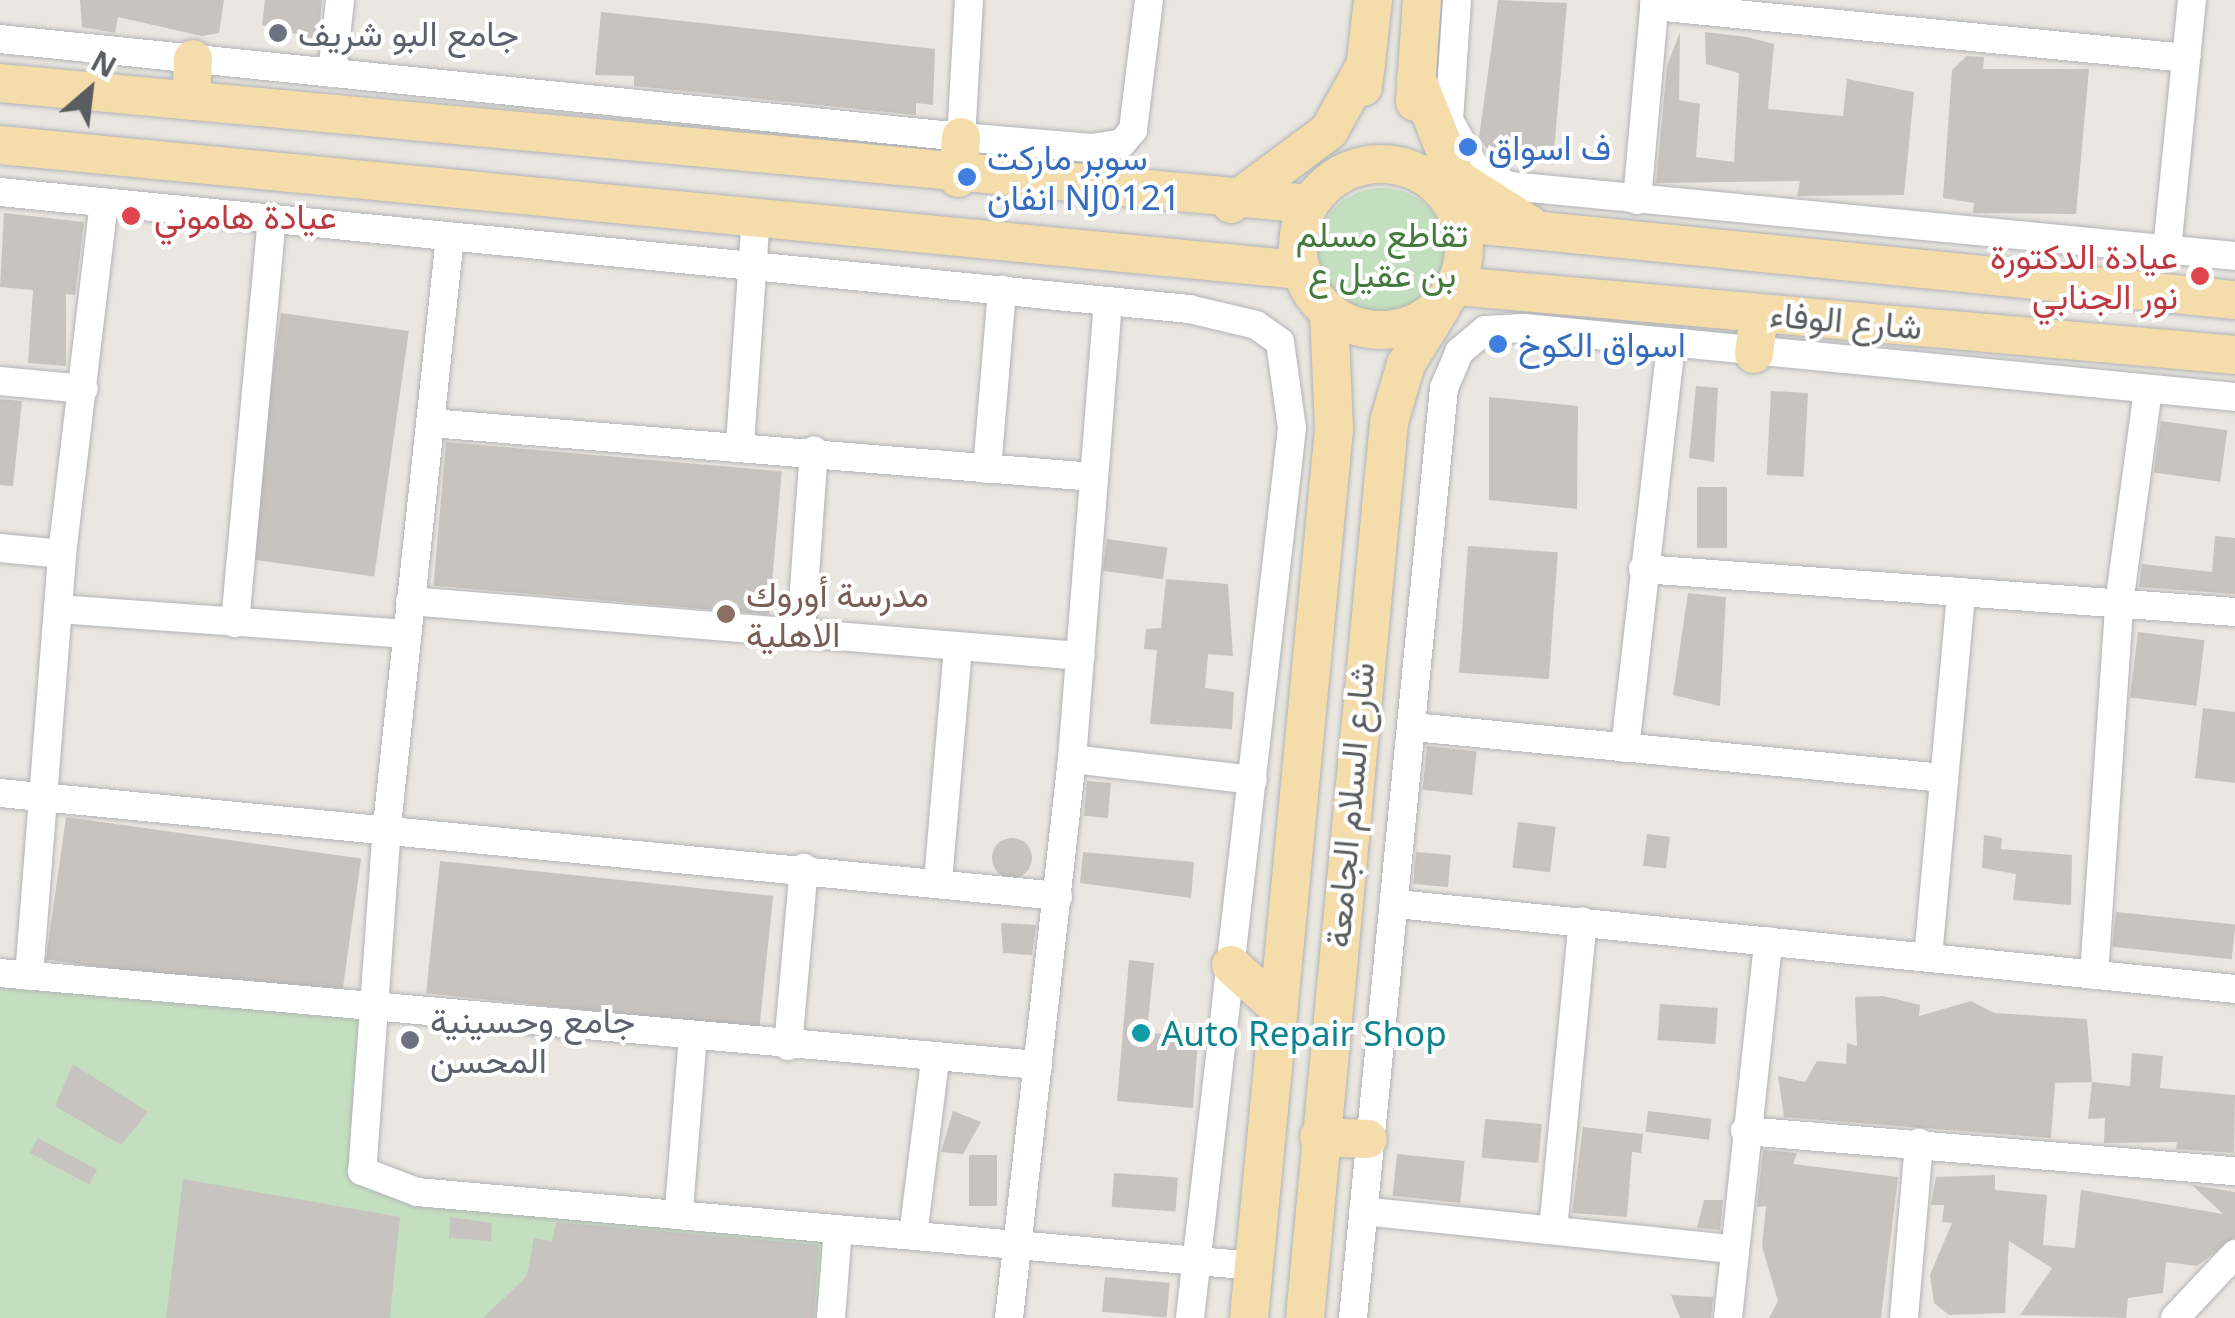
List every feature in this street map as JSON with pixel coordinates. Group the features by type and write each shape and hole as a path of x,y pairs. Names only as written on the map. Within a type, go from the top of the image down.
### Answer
{"main road":[{"path":"1373,0 1366,64 1353,127 1318,194 1300,270 1328,312 1362,328 1399,329 1449,296 1462,223 1428,178 1416,77 1422,0"},
{"path":"191,101 194,59"},
{"path":"1231,204 1328,131 1366,64"},
{"path":"1416,77 1456,178 1550,235"},
{"path":"0,83 1231,204 1318,194 1376,163 1428,178"},
{"path":"958,178 961,137"},
{"path":"0,145 1300,270"},
{"path":"710,214 738,206 832,214 851,191 827,164"},
{"name":"شارع الوفاء","path":"1462,223 1550,235 2235,300"},
{"path":"1904,324 1881,312 1885,288 2011,292 2033,281"},
{"name":"شارع الوفاء","path":"1449,296 1759,313 2235,355"},
{"name":"شارع السلام الجامعة","path":"1305,1318 1362,673 1395,390 1449,296"},
{"name":"شارع السلام الجامعة","path":"1250,1318 1334,428 1328,312"},
{"path":"1754,354 1759,313"},
{"path":"1312,666 1335,654 1362,673"},
{"path":"1231,965 1278,1008"},
{"path":"1319,1137 1368,1139"}],"street":[{"path":"332,73 340,0"},
{"path":"961,137 969,0"},
{"path":"0,39 961,137 1122,143 1133,130 1149,0"},
{"path":"1457,0 1450,120 1476,169 1510,186 2235,256"},
{"path":"2167,250 2192,0"},
{"path":"1637,200 1655,3 2186,58"},
{"path":"0,192 1108,301 1256,325 1280,342 1291,376 1253,780 1190,1318"},
{"path":"29,976 62,554 104,202"},
{"path":"740,444 756,218"},
{"path":"235,624 272,220"},
{"path":"450,237 387,826 362,1172 382,1186 679,1210 838,1230 1020,1240 1254,1266"},
{"path":"988,469 1002,290"},
{"path":"1009,1318 1072,758 1108,301"},
{"path":"1353,1318 1444,388 1458,352 1485,330 1524,328 1672,347 2235,397"},
{"path":"1625,748 1642,568 1672,347"},
{"path":"0,381 84,389"},
{"path":"2094,975 2120,604 2148,389"},
{"path":"431,424 740,444 1094,477"},
{"path":"801,631 814,450"},
{"path":"0,548 62,554"},
{"path":"1642,568 1961,596 2235,612"},
{"path":"1928,957 1961,596"},
{"path":"410,601 1080,656"},
{"path":"58,609 408,634"},
{"path":"938,882 958,647"},
{"path":"1413,727 1944,778"},
{"path":"1072,758 1253,780"},
{"path":"0,792 387,826 1058,896"},
{"path":"788,1046 804,868"},
{"path":"1396,904 2235,989"},
{"path":"1553,1230 1583,921"},
{"path":"1728,1318 1768,941"},
{"path":"0,974 693,1036 936,1062 1038,1065"},
{"path":"679,1210 693,1036"},
{"path":"912,1235 936,1062"},
{"path":"1745,1130 2235,1171"},
{"path":"1904,1318 1919,1143"},
{"path":"1363,1211 1733,1249"},
{"path":"831,1318 838,1230"},
{"path":"2175,1318 2235,1254"}],"green space":[{"name":"تقاطع مسلم بن عقيل ع","path":"1382,188 1407,193 1429,207 1443,229 1448,254 1443,279 1429,301 1407,315 1382,320 1357,315 1335,301 1321,279 1316,254 1321,229 1335,207 1357,193"},
{"path":"0,973 372,1009 362,1171 382,1186 838,1229 831,1318 0,1318"}],"building":[{"path":"80,0 224,0 219,33 202,36 118,17 115,33 82,27"},
{"path":"265,0 322,0 318,40 262,25"},
{"path":"1498,0 1567,3 1553,162 1495,159 1479,138"},
{"path":"601,12 935,49 933,105 916,103 916,115 634,86 634,76 595,75"},
{"path":"1680,32 1679,100 1700,104 1696,157 1734,162 1739,73 1706,64 1705,32 1747,37 1774,44 1768,109 1843,116 1847,79 1914,92 1904,195 1797,196 1800,181 1656,183 1667,66"},
{"path":"1967,56 1984,57 1983,69 2089,69 2076,214 1973,213 1974,203 1943,198 1952,70"},
{"path":"4,213 84,222 75,295 66,294 66,366 28,363 33,290 0,287"},
{"path":"281,313 409,331 374,577 246,559"},
{"path":"1696,386 1718,388 1714,462 1689,458"},
{"path":"1771,391 1808,393 1804,477 1767,475"},
{"path":"1489,397 1578,406 1577,509 1489,500"},
{"path":"0,399 22,401 13,486 0,485"},
{"path":"2161,421 2227,430 2220,482 2154,472"},
{"path":"446,442 782,471 769,615 433,585"},
{"path":"1697,487 1727,487 1727,548 1697,548"},
{"path":"2215,536 2235,538 2235,594 2139,587 2142,564 2212,572"},
{"path":"1107,539 1167,547 1163,579 1103,571"},
{"path":"1468,546 1558,552 1549,679 1459,673"},
{"path":"1166,579 1228,584 1233,656 1208,654 1205,688 1234,692 1232,729 1150,724 1157,650 1144,649 1146,629 1161,628"},
{"path":"1688,593 1726,597 1720,706 1673,695"},
{"path":"2138,632 2205,640 2196,706 2130,698"},
{"path":"2203,708 2235,712 2235,783 2195,778"},
{"path":"1427,746 1477,751 1472,795 1422,790"},
{"path":"1087,781 1111,783 1108,818 1084,816"},
{"path":"66,817 361,858 341,1001 46,960"},
{"path":"1518,822 1556,827 1550,872 1512,868"},
{"path":"1647,834 1670,837 1666,869 1643,866"},
{"path":"1984,835 2002,838 2001,849 2072,855 2071,905 2013,900 2016,874 1982,868"},
{"path":"1012,838 1026,844 1032,858 1026,872 1012,878 998,872 992,858 998,844"},
{"path":"1083,852 1194,862 1191,898 1080,883"},
{"path":"1416,852 1451,855 1448,887 1413,884"},
{"path":"440,861 773,896 759,1028 426,993"},
{"path":"2116,912 2235,925 2232,959 2112,947"},
{"path":"1001,923 1036,925 1032,955 1003,953"},
{"name":"Auto Repair Shop","path":"1129,960 1154,963 1147,1032 1198,1039 1193,1108 1117,1101"},
{"path":"1883,996 1920,1005 1919,1016 1971,1001 1994,1013 2087,1019 2092,1082 2055,1083 2051,1138 1784,1117 1778,1076 1805,1082 1817,1061 1846,1064 1847,1043 1857,1046 1855,997"},
{"path":"1660,1004 1718,1008 1715,1044 1657,1040"},
{"path":"2132,1053 2163,1056 2160,1088 2235,1095 2234,1153 2176,1149 2177,1142 2104,1143 2105,1118 2088,1119 2092,1082 2130,1086"},
{"path":"73,1064 148,1112 121,1145 55,1106"},
{"path":"953,1111 981,1122 963,1154 941,1152"},
{"path":"1648,1111 1712,1119 1709,1140 1645,1132"},
{"path":"1485,1119 1542,1124 1538,1163 1482,1158"},
{"path":"1583,1127 1643,1134 1641,1153 1632,1152 1627,1217 1572,1213"},
{"path":"38,1138 97,1169 89,1184 30,1153"},
{"path":"1763,1150 1797,1153 1793,1164 1898,1177 1881,1318 1769,1318 1778,1301 1762,1246 1766,1206 1757,1207"},
{"path":"1397,1154 1465,1161 1460,1203 1393,1196"},
{"path":"969,1155 997,1155 997,1206 969,1206"},
{"path":"1114,1173 1178,1177 1175,1211 1112,1207"},
{"path":"1995,1175 1995,1190 2047,1195 2043,1245 2075,1248 2081,1190 2223,1214 2192,1185 2235,1192 2235,1237 2197,1266 2166,1262 2163,1293 2128,1298 2126,1318 2020,1315 2052,1268 2009,1241 2005,1313 1949,1315 1934,1303 1930,1275 1952,1223 1942,1222 1944,1205 1931,1205 1936,1177"},
{"path":"183,1179 400,1217 390,1318 166,1318"},
{"path":"1704,1200 1723,1200 1720,1230 1697,1228"},
{"path":"450,1217 492,1223 491,1241 449,1238"},
{"path":"556,1222 819,1245 814,1318 483,1318 527,1276 534,1238 552,1241"},
{"path":"1105,1277 1170,1283 1167,1318 1102,1312"},
{"path":"1671,1295 1713,1297 1711,1318 1680,1318"}],"place":[{"name":"جامع البو شريف","path":"278,33"},
{"name":"ف اسواق","path":"1468,147"},
{"name":"سوبر ماركت انفان NJ0121","path":"967,177"},
{"name":"عيادة هاموني","path":"131,216"},
{"name":"عيادة الدكتورة نور الجنابي","path":"2200,276"},
{"name":"اسواق الكوخ","path":"1498,344"},
{"name":"مدرسة أوروك الاهلية","path":"726,614"},
{"name":"Auto Repair Shop","path":"1141,1033"},
{"name":"جامع وحسينية المحسن","path":"410,1040"}]}
